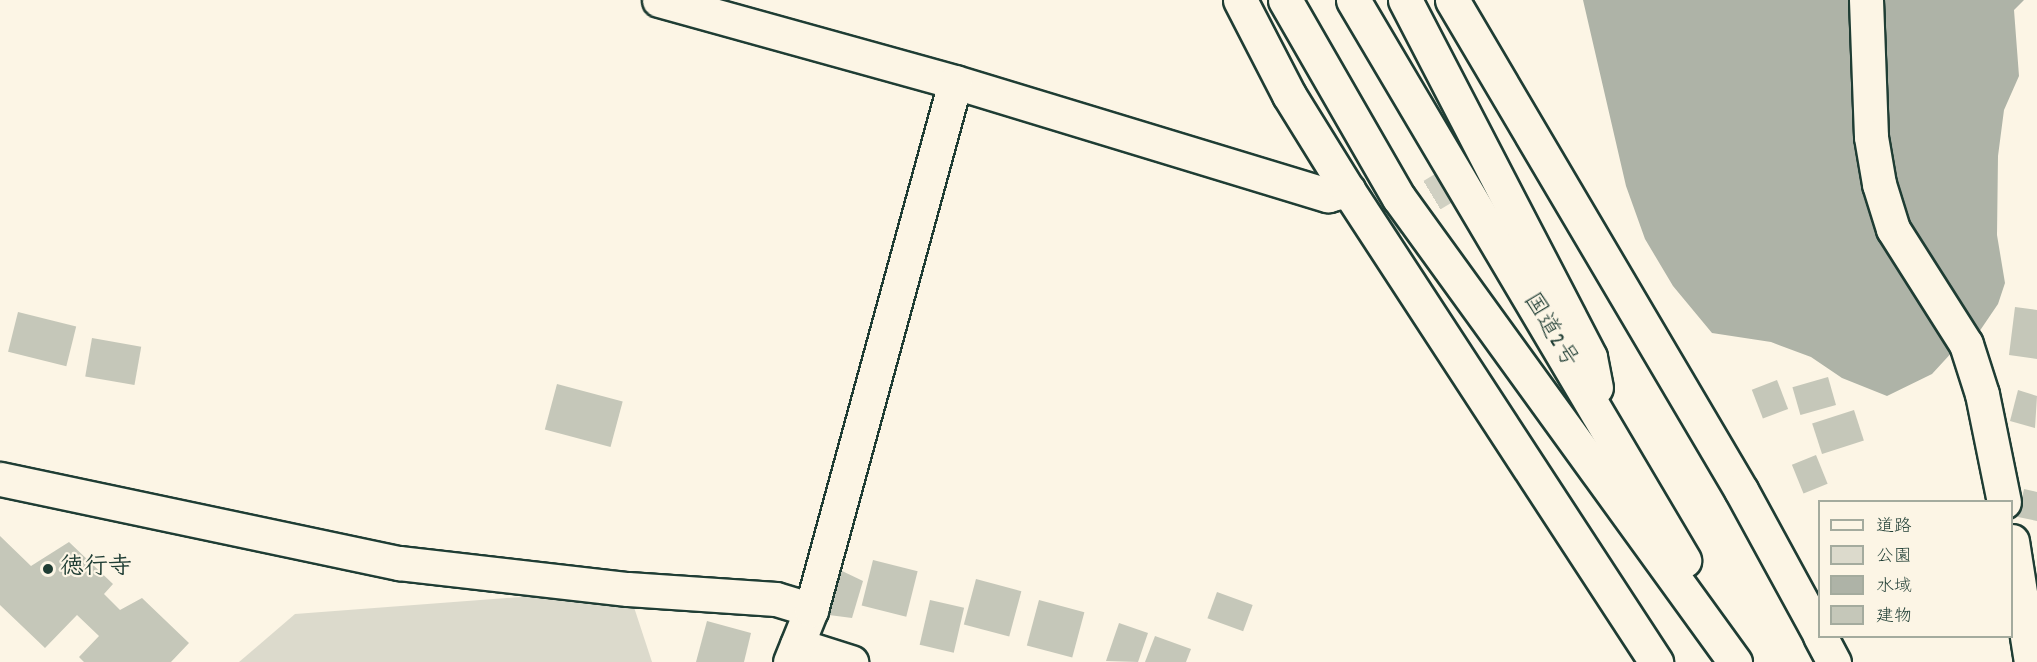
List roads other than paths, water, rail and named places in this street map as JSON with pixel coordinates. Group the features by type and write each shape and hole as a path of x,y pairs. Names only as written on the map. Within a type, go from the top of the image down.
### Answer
{"main road":[{"path":"659,0 956,82 1328,195 1348,190"},
{"path":"1240,0 1289,95 1348,190 1383,224 1656,662"},
{"path":"1284,0 1399,198 1735,662"},
{"name":"国道2号","path":"1353,0 1745,662"},
{"path":"1405,0 1590,357 1604,424"},
{"path":"1452,0 1522,141 1741,490 1818,632"},
{"path":"1866,0 1870,126 1879,184 1893,229 1966,344 1982,394 2004,500"},
{"path":"851,662 794,654 811,610 956,82"},
{"path":"0,480 399,563 628,589 776,599 811,610"},
{"path":"2013,547 2031,662"},
{"path":"1821,638 1834,662"}],"water":[{"path":"1583,0 1854,0 1873,203 1909,288 1955,349 1932,374 1887,396 1842,378 1811,357 1771,342 1712,333 1673,286 1645,239 1626,186"},
{"path":"1879,0 2024,0 2014,10 2019,76 2004,110 1998,156 1997,235 2005,283 1998,304 1979,332 1906,224 1888,172"}],"tunnel":[{"path":"1390,220 1511,147"}],"place":[{"name":"徳行寺","path":"48,569"}]}
